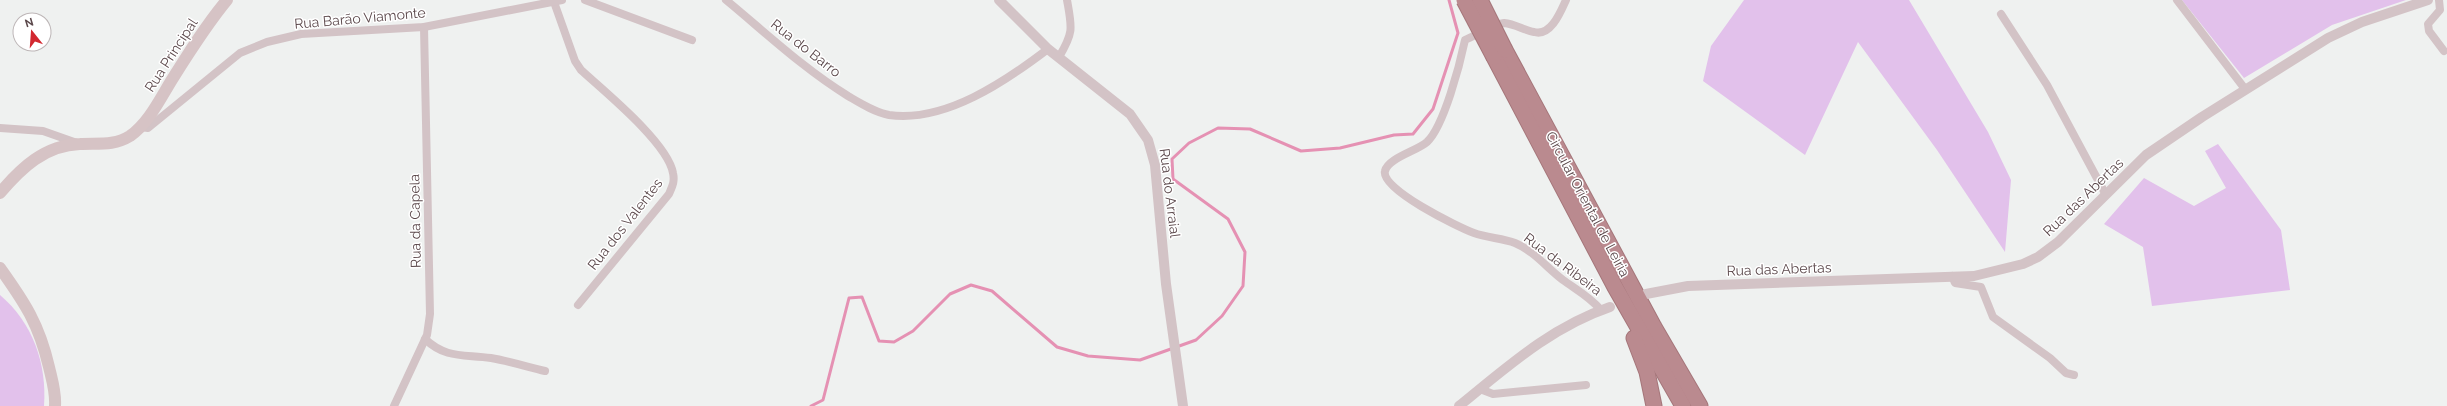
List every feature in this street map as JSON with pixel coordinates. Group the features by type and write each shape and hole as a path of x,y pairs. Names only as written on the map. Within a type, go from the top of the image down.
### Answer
{"highway":[{"name":"Circular Oriental de Leiria","path":"1464,0 1499,53 1700,406"},
{"name":"Circular Oriental de Leiria","path":"1480,0 1499,53 1615,287 1683,406"},
{"path":"1615,287 1619,308 1647,372 1654,406"}],"main road":[{"name":"Rua Principal","path":"141,126 203,30 227,0"},
{"path":"0,193 20,171 38,156 58,147 79,144 118,142 141,126"},
{"path":"0,268 25,304 39,330 54,386 55,406"}],"street":[{"path":"585,0 692,40"},
{"name":"Rua do Barro","path":"726,0 818,77 865,106 888,115 906,116 954,106 1014,75 1048,48"},
{"name":"Rua do Arraial","path":"999,0 1048,48 1130,114 1139,124 1150,146 1155,165 1171,331 1183,406"},
{"path":"1059,57 1070,39 1072,28 1067,0"},
{"name":"Rua da Ribeira","path":"1566,0 1555,22 1544,31 1535,33 1525,28 1503,23 1465,40 1456,75 1434,132 1426,143 1390,162 1385,170 1385,176 1390,184 1404,195 1446,220 1474,233 1515,243 1524,248 1563,280 1605,308"},
{"path":"2177,0 2245,89"},
{"path":"2439,0 2440,10 2428,24 2429,31 2444,51"},
{"name":"Rua Barão Viamonte","path":"141,126 148,128 240,53 267,42 301,34 424,27 558,1"},
{"name":"Rua dos Valentes","path":"558,1 572,54 581,70 639,122 667,160 673,172 674,182 669,194 578,305"},
{"name":"Rua das Abertas","path":"1646,294 1688,286 1952,276 1997,272 2023,264 2038,257 2076,226 2154,149 2245,89 2339,32 2362,22 2423,1"},
{"path":"2001,14 2047,85 2106,195"},
{"name":"Rua da Capela","path":"394,406 425,339 430,314 424,27"},
{"path":"0,128 42,132 79,144"},
{"path":"1952,276 1955,283 1981,287 1993,317 2050,358 2066,373 2074,375"},
{"path":"1459,406 1508,364 1552,334 1605,308"},
{"path":"425,339 440,352 455,355 492,358 545,371"},
{"path":"1480,389 1493,394 1586,385"}],"shaded area":[{"path":"1744,0 1909,0 1988,132 2011,180 2005,252 1937,150 1858,42 1805,155 1703,81 1711,46"},
{"path":"2182,0 2406,0 2332,25 2244,78"},
{"path":"2218,144 2281,230 2290,290 2152,306 2143,247 2104,224 2144,178 2194,206 2226,188 2205,151"},
{"path":"0,295 21,318 36,345 43,375 44,406 0,406"}],"waterway":[{"path":"811,406 823,400 849,298 862,297 879,341 894,342 913,331 950,294 971,285 992,291 1057,347 1088,356 1140,360 1196,340 1222,316 1243,286 1245,252 1228,219 1173,179 1172,159 1189,143 1218,128 1250,129 1301,151 1340,148 1394,135 1413,134 1433,109 1458,33 1449,0"}]}
